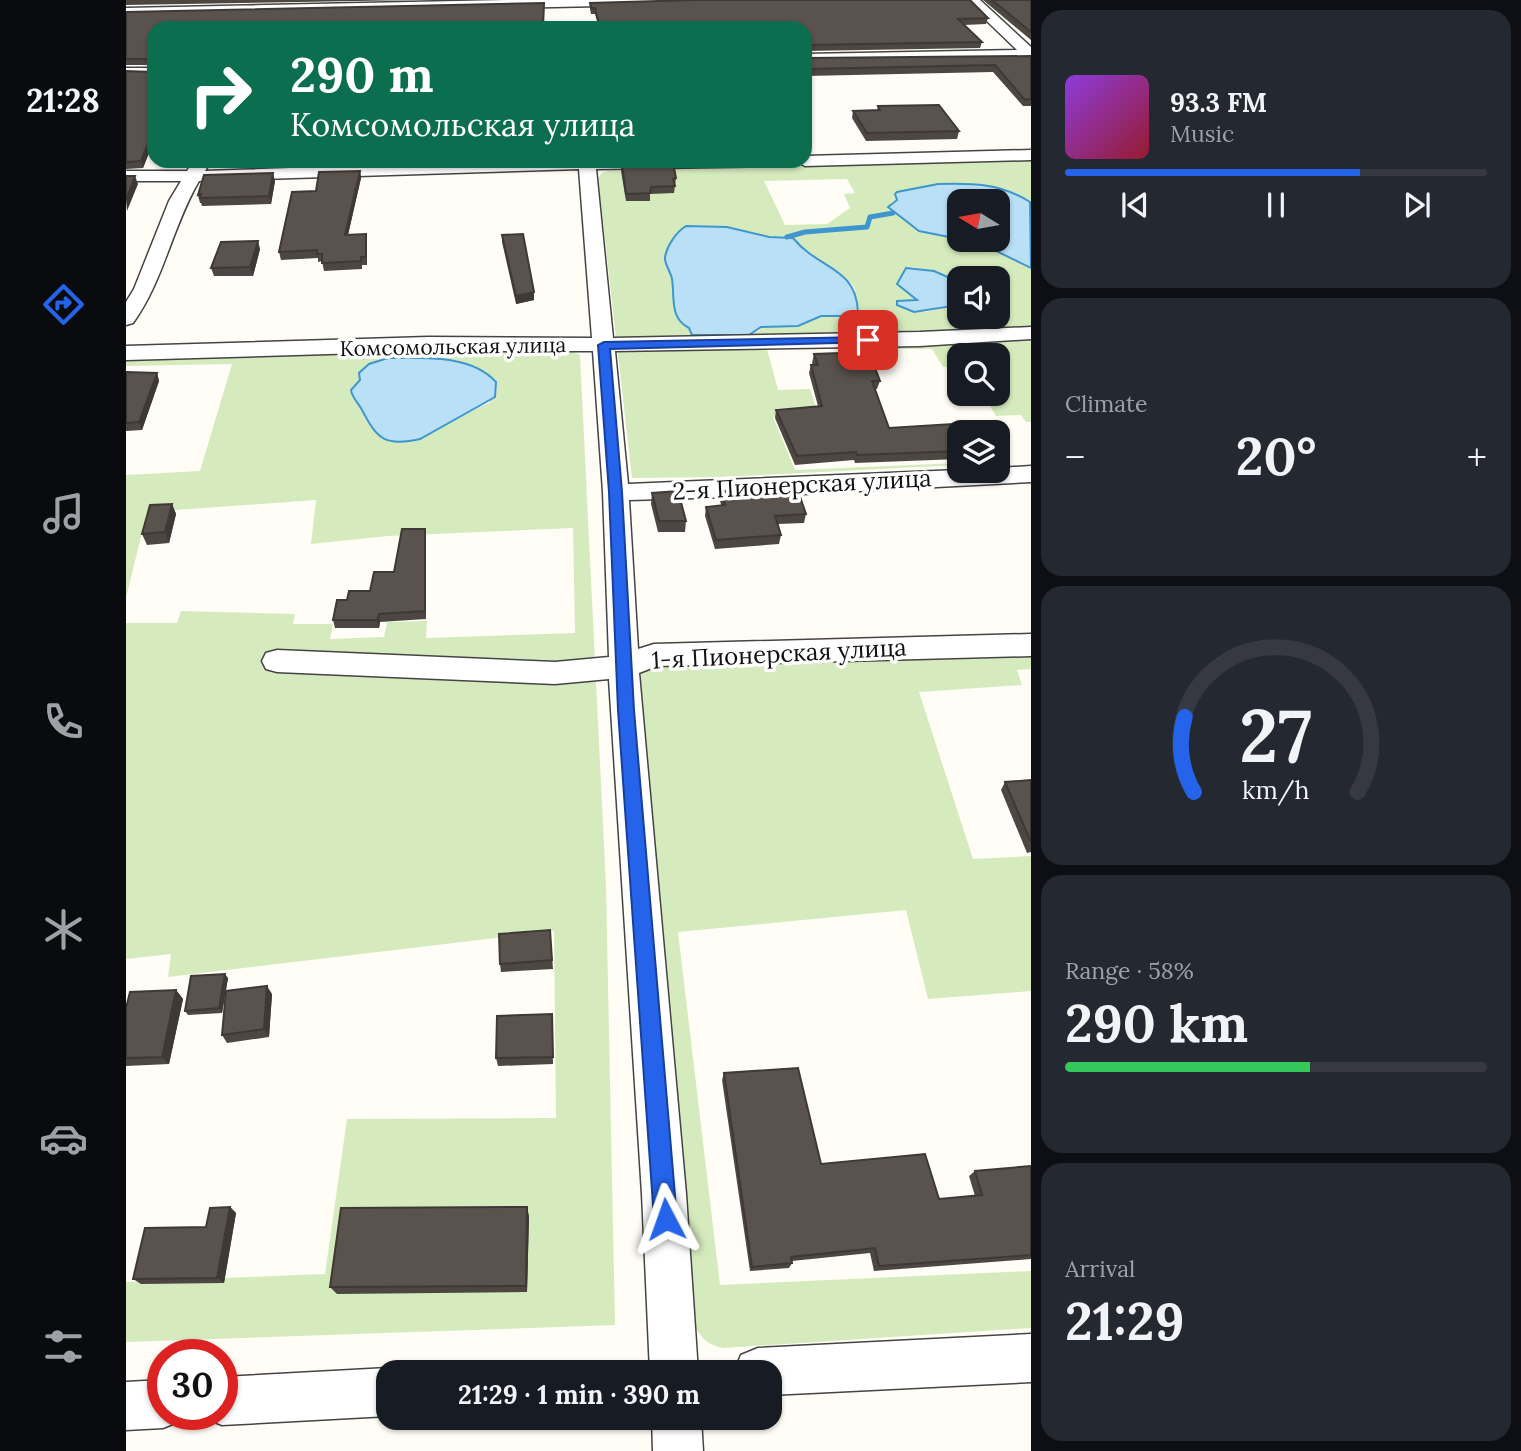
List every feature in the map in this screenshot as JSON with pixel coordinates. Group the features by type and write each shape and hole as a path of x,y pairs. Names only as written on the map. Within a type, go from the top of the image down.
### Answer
{"street":[{"path":"126,12 692,0"},
{"path":"972,0 1031,54"},
{"path":"577,1 578,18"},
{"path":"264,21 277,9"},
{"path":"812,58 1031,54"},
{"path":"126,72 147,72"},
{"path":"812,160 1031,155"},
{"path":"126,176 197,168"},
{"path":"126,319 144,289 178,201 197,168"},
{"path":"587,168 616,492 624,667 664,1194 673,1360"},
{"name":"Комсомольская улица","path":"126,353 323,350 428,344 604,345 920,339 1031,333"},
{"name":"2-я Пионерская улица","path":"616,492 765,488 1031,474"},
{"name":"1-я Пионерская улица","path":"277,661 544,672 624,667 654,655 1031,645"},
{"path":"782,1371 1031,1358"},
{"path":"238,1400 376,1393"},
{"path":"126,1406 147,1405"},
{"path":"677,1430 678,1451"}],"green space":[{"path":"1031,158 1031,203 1010,192 1010,189 949,184 897,192 897,199 890,203 918,231 947,237 947,252 998,252 1031,268 1031,422 1026,422 1021,415 996,416 990,406 1010,406 1010,343 947,343 947,367 943,367 932,349 767,349 778,390 810,389 818,413 773,417 795,470 947,464 947,466 725,477 632,478 598,178 602,173 617,168 812,168 812,163","holes":["847,179 855,193 844,194 850,208 827,224 785,225 764,181","686,226 727,227 769,237 792,238 807,252 841,274 855,288 849,316 821,316 798,326 761,327 759,331 733,336 691,300 679,286 670,271 667,256 672,241"]},
{"path":"566,348 580,355 606,886 615,1325 147,1339 147,1341 126,1342 126,1282 325,1274 347,1119 556,1118 554,931 168,977 171,954 126,959 126,623 177,623 181,611 295,614 293,624 333,624 330,639 384,637 387,622 427,621 426,638 575,633 573,528 388,536 311,544 316,500 147,512 126,598 126,475 200,471 232,364 126,366 126,359","holes":["388,358 431,358 460,362 486,373 496,382 489,403 421,436 404,440 388,439 374,431 351,390"]},
{"path":"1031,653 1031,669 1017,670 1022,685 919,692 973,859 1031,856 1031,991 928,999 906,910 678,932 720,1285 1031,1271 1031,1328 723,1348 712,1344 701,1336 692,1322 638,675 650,666"}],"water":[{"path":"938,184 1001,189 947,189 947,237 919,231 888,207 897,200 897,192"},
{"path":"1010,192 1030,202 1031,268 998,252 1010,252"},
{"path":"686,226 727,227 769,237 793,238 851,286 858,312 849,316 821,316 798,326 761,327 749,335 692,335 689,328 678,319 672,279 665,260 673,240"},
{"path":"906,268 934,271 947,277 947,307 914,312 897,305 897,301 917,300 897,284"},
{"path":"388,358 446,360 474,366 496,382 495,397 420,439 390,441 372,428 351,390 360,380 359,373 369,364"}],"building":[{"path":"693,0 970,0 988,18 958,19 982,42 812,45 812,21 598,21 595,8 591,8 590,3"},
{"path":"992,0 1031,0 1031,32"},
{"path":"544,3 543,21 147,21 147,59 126,59 126,12"},
{"path":"1031,56 1031,99 1025,100 995,65 812,69 812,58"},
{"path":"126,71 147,72 147,145 141,161 126,162"},
{"path":"939,105 959,131 867,133 853,111 880,110 878,106"},
{"path":"623,168 674,168 675,186 651,187 650,193 626,194"},
{"path":"360,171 345,235 366,234 366,257 361,257 361,261 322,263 322,254 317,254 317,250 279,252 292,192 316,191 319,172"},
{"path":"273,173 269,196 200,198 201,194 198,195 204,175"},
{"path":"126,176 135,176 126,200"},
{"path":"523,234 534,292 516,296 502,235"},
{"path":"258,241 250,267 211,268 221,242"},
{"path":"869,352 880,381 872,381 889,428 947,424 947,451 857,455 856,452 797,456 776,410 822,406 811,365 818,365 814,354"},
{"path":"126,372 157,373 139,422 126,423"},
{"path":"797,488 806,514 775,516 781,535 716,540 706,507 725,505 721,491"},
{"path":"678,491 686,521 659,521 652,493"},
{"path":"172,504 165,532 142,534 150,505"},
{"path":"402,529 425,529 425,611 379,614 377,620 333,620 337,600 347,600 349,591 370,591 374,572 394,572"},
{"path":"1031,780 1031,842 1005,782"},
{"path":"550,930 552,960 500,964 499,934"},
{"path":"225,974 219,1008 185,1011 191,976"},
{"path":"267,986 264,1029 222,1035 226,991"},
{"path":"176,990 162,1057 126,1058 126,1008 130,992"},
{"path":"552,1014 553,1057 496,1058 497,1016"},
{"path":"798,1068 821,1164 925,1154 939,1199 982,1195 975,1171 1031,1166 1031,1255 879,1266 875,1248 791,1257 792,1263 752,1267 724,1073"},
{"path":"230,1207 217,1278 133,1279 145,1228 206,1227 210,1208"},
{"path":"527,1207 526,1286 330,1287 341,1208"}],"waterway":[{"path":"787,237 805,232 867,227 870,217 893,213"}],"route":[{"path":"666,1219 626,710 616,492 604,345 868,340"}]}
